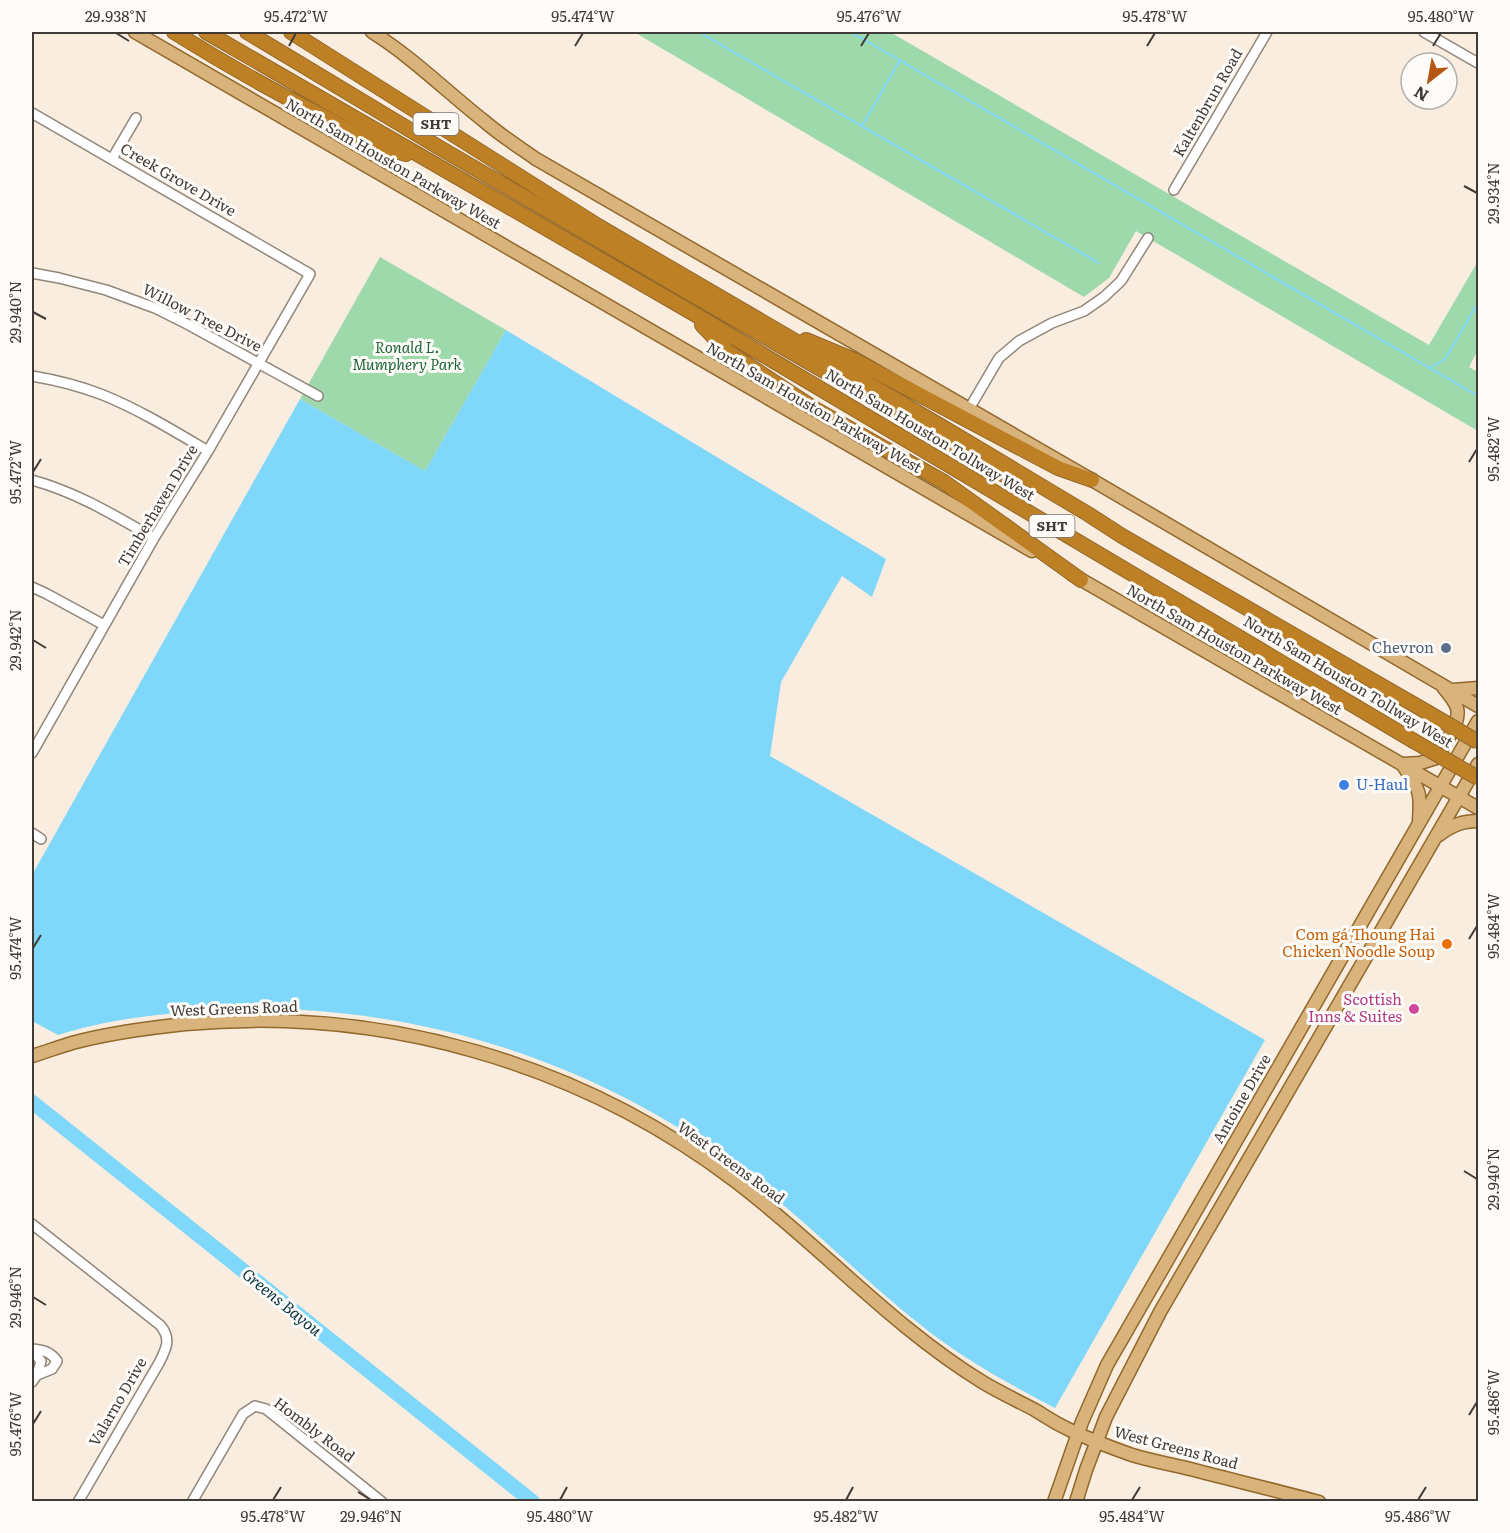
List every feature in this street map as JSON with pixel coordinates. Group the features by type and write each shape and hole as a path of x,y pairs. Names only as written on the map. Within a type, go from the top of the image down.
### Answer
{"highway":[{"name":"North Sam Houston Tollway West","path":"174,32 228,66 352,132 395,151 425,159"},
{"name":"North Sam Houston Tollway West","path":"206,32 691,312 1479,778"},
{"name":"North Sam Houston Tollway West","path":"247,32 440,148 936,436 1079,516 1122,536"},
{"name":"North Sam Houston Tollway West","path":"291,32 598,226 949,431 1122,536 1479,742"},
{"path":"691,312 727,351 815,409 944,482 1082,580"},
{"path":"758,321 854,360 1058,468 1092,480"}],"main road":[{"name":"North Sam Houston Parkway West","path":"135,32 1479,808"},
{"path":"372,32 387,36 484,122 536,159 1479,706"},
{"path":"1446,687 1479,688"},
{"path":"1402,764 1420,763 1436,758 1456,723 1458,711 1446,687"},
{"name":"Antoine Drive","path":"1054,1502 1078,1433 1107,1365 1479,721"},
{"path":"1402,764 1416,785 1420,798 1419,824"},
{"path":"1076,1502 1118,1392 1160,1312 1479,764"},
{"path":"1434,840 1454,825 1479,821"},
{"path":"1360,925 1378,935"},
{"name":"West Greens Road","path":"32,1055 73,1043 128,1032 198,1023 251,1021 315,1022 402,1033 466,1048 508,1061 609,1102 702,1157 769,1209 932,1349 989,1386 1065,1428 1137,1456 1319,1502"},
{"path":"1287,1051 1305,1062"},
{"path":"1216,1175 1233,1185"},
{"path":"1142,1302 1160,1312"}],"street":[{"name":"Kaltenbrun Road","path":"1174,190 1267,32"},
{"path":"1424,32 1479,63"},
{"name":"Creek Grove Drive","path":"32,112 310,274"},
{"path":"112,159 136,118"},
{"path":"969,409 999,358 1019,341 1052,323 1084,311 1104,297 1122,281 1148,238"},
{"name":"Willow Tree Drive","path":"32,273 87,285 131,299 189,325 318,396"},
{"name":"Timberhaven Drive","path":"32,753 154,538 208,451 310,274"},
{"path":"32,376 76,386 116,401 208,451"},
{"path":"32,480 73,494 154,538"},
{"path":"32,587 104,625"},
{"path":"32,833 41,839"},
{"name":"Valarno Drive","path":"32,1224 166,1332 167,1346 159,1363 78,1502"},
{"path":"32,1350 40,1361 34,1378"},
{"path":"32,1350 45,1350 57,1361 52,1369 34,1378"},
{"name":"Hombly Road","path":"192,1502 243,1414 255,1406 266,1409 382,1502"}],"green space":[{"path":"634,32 890,32 1429,345 1478,261 1478,350 1469,367 1478,372 1478,431 1136,231 1109,278 1084,297"},
{"name":"Ronald L. Mumphery Park","path":"380,257 506,330 425,471 300,399"}],"water":[{"path":"506,330 886,559 872,597 842,576 781,682 770,756 1265,1040 1055,1408 981,1367 939,1339 889,1299 793,1213 743,1172 681,1130 617,1093 549,1063 479,1040 407,1023 333,1012 259,1009 185,1012 121,1020 58,1035 32,1021 32,875 300,399 425,471"}],"waterway":[{"path":"699,32 1099,263"},
{"path":"851,32 1478,396"},
{"path":"862,126 900,60"},
{"path":"1430,368 1445,359 1478,303"},
{"name":"Greens Bayou","path":"32,1102 533,1502"}],"place":[{"name":"Chevron","path":"1446,648"},
{"name":"U-Haul","path":"1344,785"},
{"name":"Com gá Thoung Hai Chicken Noodle Soup","path":"1447,944"},
{"name":"Scottish Inns & Suites","path":"1414,1009"}]}
